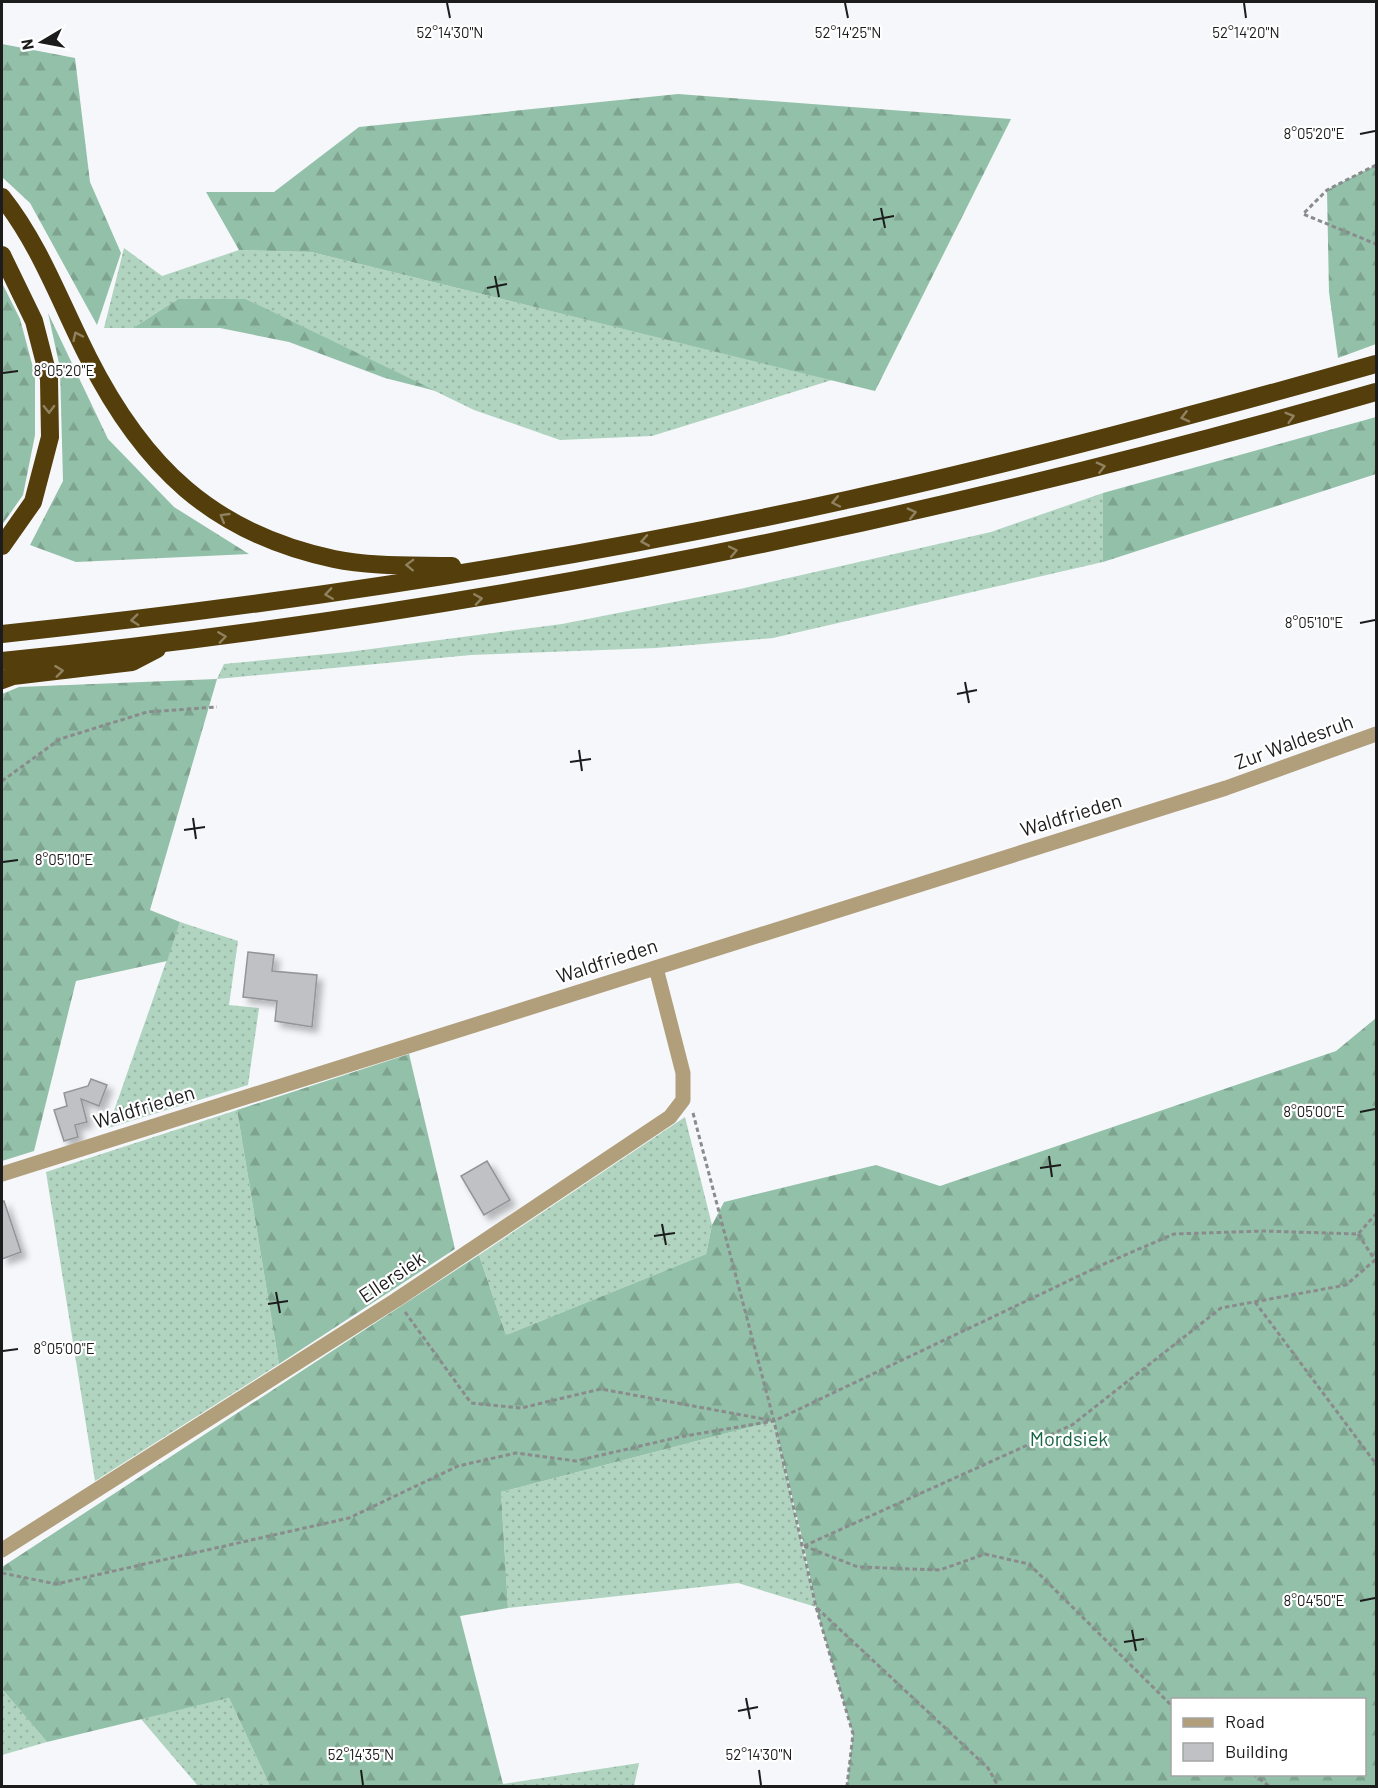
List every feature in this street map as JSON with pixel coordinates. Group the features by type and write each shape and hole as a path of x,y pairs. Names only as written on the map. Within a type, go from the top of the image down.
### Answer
{"highway":[{"path":"2,197 33,240 104,390 159,467 192,496 255,534 336,560 490,567"},
{"path":"2,255 34,321 48,379 50,437 33,502 2,546"},
{"path":"2,634 172,616 365,589 671,536 871,495 1176,420 1377,364"},
{"path":"2,660 165,645 371,616 564,584 855,526 1206,441 1377,392"},
{"path":"2,680 13,676 132,662 165,645"}],"street":[{"name":"Zur Waldesruh","path":"1226,788 1377,734"},
{"name":"Waldfrieden","path":"2,1174 1226,788"},
{"path":"656,968 683,1073 683,1100"},
{"name":"Ellersiek","path":"2,1550 396,1300 670,1117 683,1100"}],"path":[{"path":"1377,165 1327,190 1303,214 1377,244"},
{"path":"2,781 60,739 147,712 218,707"},
{"path":"683,1100 691,1107 774,1421 816,1607 853,1734 847,1786"},
{"path":"2,1573 56,1584 349,1518 458,1466 516,1453 576,1461 679,1437 774,1421 1104,1264 1173,1234 1263,1231 1358,1234 1377,1214"},
{"path":"804,1546 1072,1425 1221,1308 1346,1285 1376,1261 1358,1234"},
{"path":"396,1300 471,1403 520,1408 601,1389 774,1421"},
{"path":"1256,1302 1377,1464"},
{"path":"804,1546 858,1567 940,1570 985,1554 1029,1564 1171,1704"},
{"path":"816,1607 988,1768 998,1786"},
{"path":"1256,1776 1269,1786"}],"green space":[{"path":"2,44 75,58 90,182 121,253 97,325 30,203 2,177"},
{"path":"678,94 1011,119 875,391 311,252 239,250 206,192 274,192 359,127"},
{"path":"1376,165 1376,344 1338,358 1329,292 1327,190"},
{"path":"124,248 162,276 239,250 311,252 832,380 652,436 560,440 474,410 246,299 178,299 133,328 104,328"},
{"path":"2,283 20,319 35,375 35,435 23,495 2,525"},
{"path":"178,299 246,299 436,391 385,378 289,342 220,328 133,328"},
{"path":"48,313 108,439 174,507 249,554 76,562 30,545 63,481 60,368"},
{"path":"1376,417 1376,474 1103,562 1103,493"},
{"path":"1103,493 1103,562 773,638 656,648 471,655 217,679 224,664 348,652 562,624 740,589 991,532"},
{"path":"217,679 150,910 180,922 167,961 76,981 34,1151 2,1161 2,694 19,687"},
{"path":"180,922 238,941 229,1005 259,1008 248,1085 108,1128"},
{"name":"Mordsiek","path":"1376,1018 1376,1786 847,1786 853,1734 816,1607 774,1421 501,1492 508,1608 460,1616 503,1784 493,1786 270,1786 229,1698 47,1742 2,1689 2,1567 479,1255 506,1335 706,1254 712,1225 724,1202 876,1165 940,1186 1336,1051"},
{"path":"409,1054 455,1249 279,1364 237,1110"},
{"path":"237,1110 279,1364 95,1481 46,1172"},
{"path":"685,1117 712,1225 706,1254 506,1335 479,1255"},
{"path":"774,1421 816,1607 738,1583 508,1608 501,1492"},
{"path":"2,1689 47,1742 2,1755"},
{"path":"229,1698 270,1786 198,1786 141,1719"},
{"path":"639,1763 634,1786 493,1786 503,1784"}],"building":[{"path":"248,952 274,955 272,971 317,975 312,1027 275,1021 277,1001 243,997"},
{"path":"91,1079 107,1085 99,1106 81,1099 87,1122 75,1125 78,1137 64,1141 54,1110 67,1106 64,1093 88,1086"},
{"path":"487,1161 510,1200 484,1215 461,1176"},
{"path":"4,1201 21,1252 2,1259 2,1202"}]}
